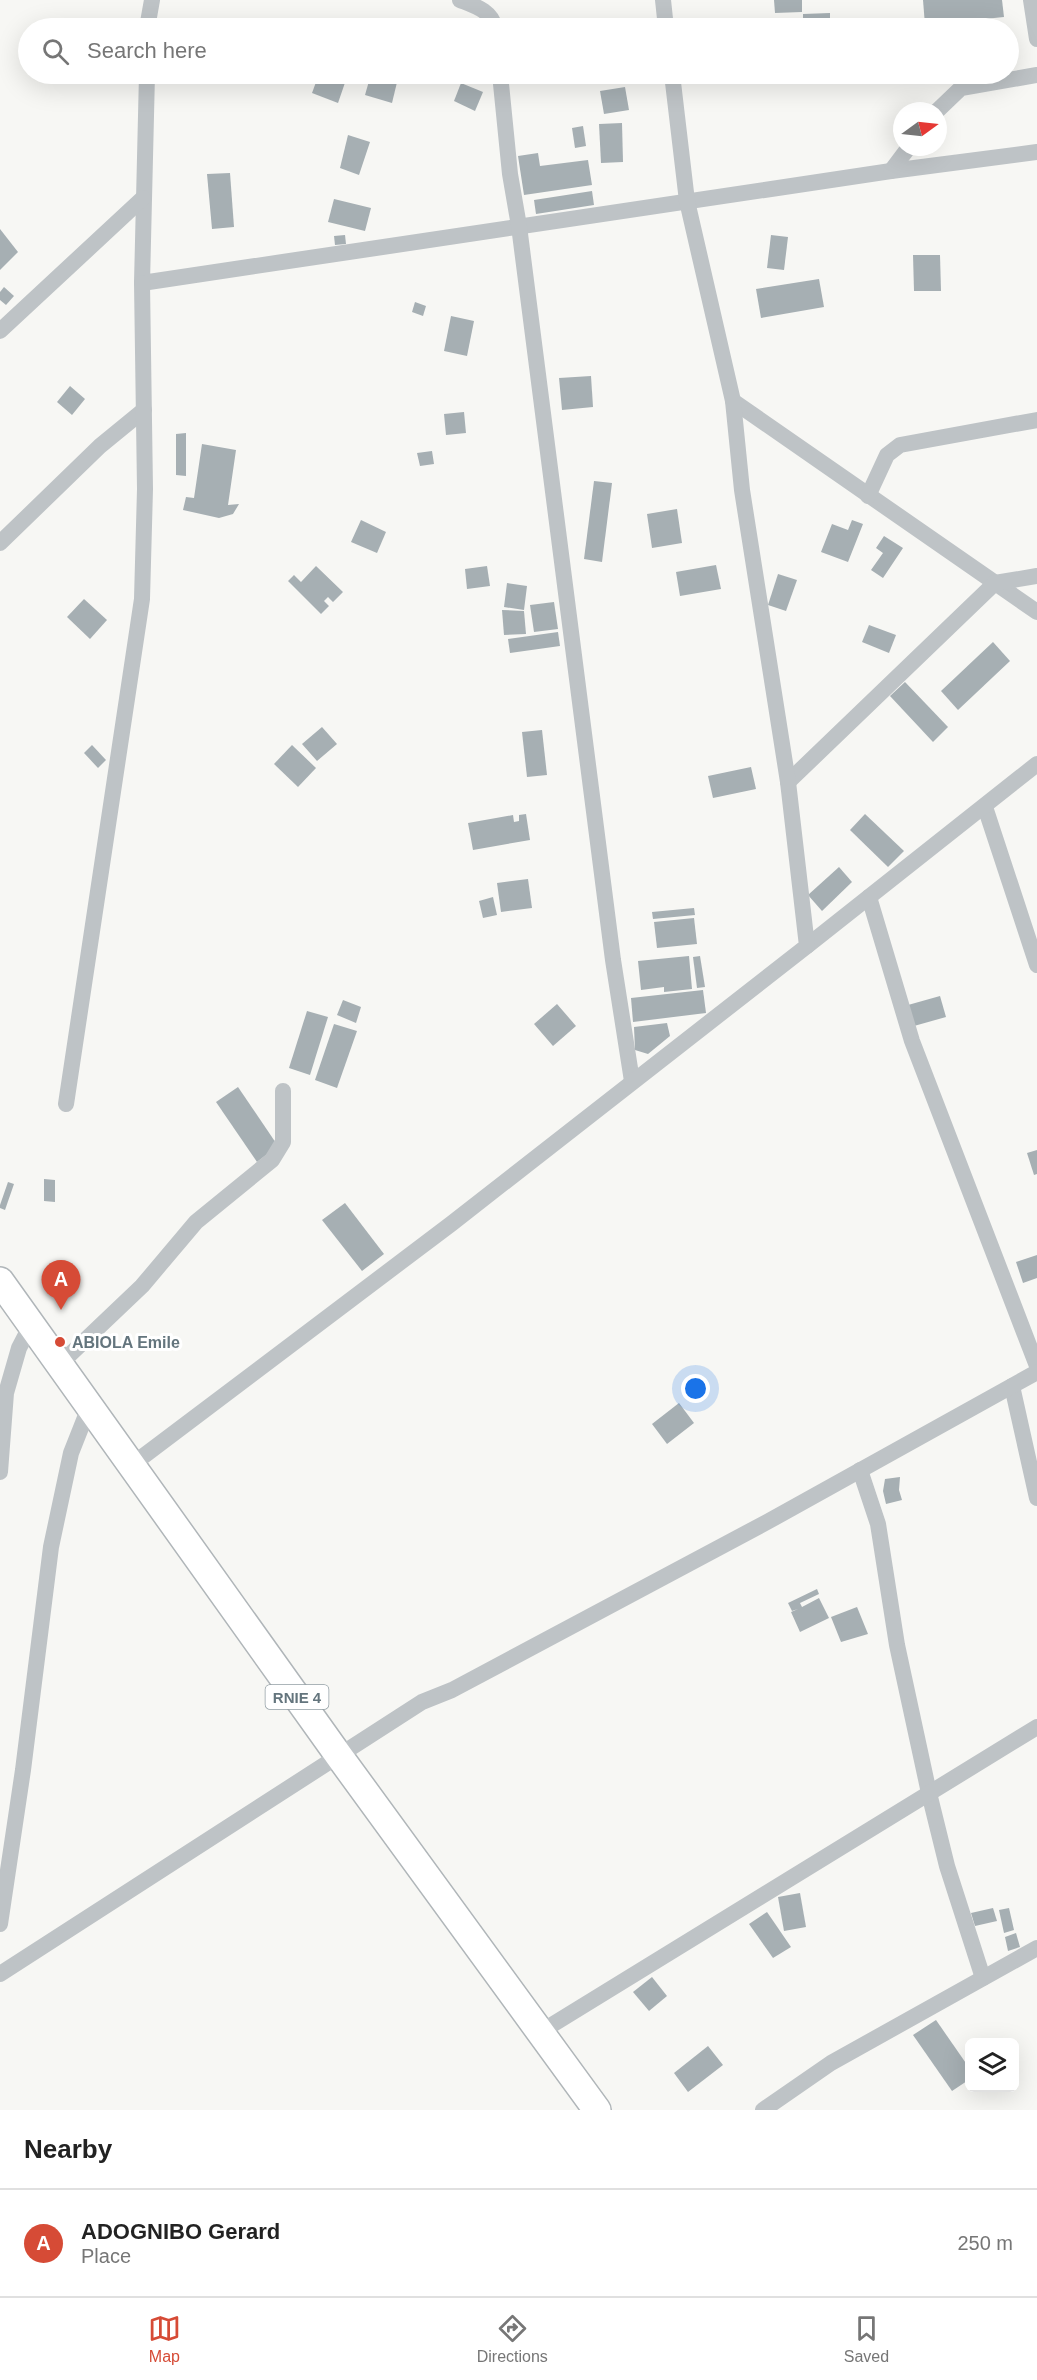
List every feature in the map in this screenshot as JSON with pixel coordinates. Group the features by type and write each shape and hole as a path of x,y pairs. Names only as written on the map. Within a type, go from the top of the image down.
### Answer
{"main road":[{"name":"RNIE 4","path":"0,1281 133,1464 339,1756 542,2031 597,2110"}],"street":[{"path":"149,18 152,0"},
{"path":"460,0 484,10 489,18"},
{"path":"663,0 665,18"},
{"path":"1031,0 1037,39"},
{"path":"1019,78 1037,75"},
{"path":"66,1104 142,600 144,410 142,283 147,84"},
{"path":"501,84 510,174 519,226 613,960 632,1081"},
{"path":"673,84 687,201 733,401 742,490 788,782 807,946"},
{"path":"946,102 961,88 984,84"},
{"path":"142,283 891,171 1037,152"},
{"path":"891,171 902,156"},
{"path":"0,331 143,198"},
{"path":"733,401 1037,612"},
{"path":"0,543 100,446 144,410"},
{"path":"868,496 887,455 900,445 1037,420"},
{"path":"788,782 995,583 1037,576"},
{"path":"133,1464 451,1224 1037,764"},
{"path":"985,807 1037,965"},
{"path":"869,897 912,1041 1037,1366"},
{"path":"60,1364 142,1286 196,1222 272,1160 283,1142 283,1091"},
{"path":"0,1472 3,1394 19,1348 32,1323"},
{"path":"0,1974 422,1702 452,1690 1037,1372"},
{"path":"1012,1386 1037,1498"},
{"path":"0,1924 23,1770 51,1547 71,1453 90,1405"},
{"path":"860,1470 878,1524 897,1646 929,1793 947,1866 983,1978"},
{"path":"542,2031 1037,1727"},
{"path":"763,2110 831,2063 1037,1948"}],"building":[{"path":"774,0 802,0 802,12 775,13"},
{"path":"923,0 1002,0 1004,17 924,18"},
{"path":"830,13 830,18 803,18 803,14"},
{"path":"315,84 345,84 338,103 312,93"},
{"path":"368,84 397,84 392,103 365,95"},
{"path":"461,84 483,92 475,111 454,101"},
{"path":"625,87 629,110 604,114 600,91"},
{"path":"622,123 623,162 601,163 599,124"},
{"path":"583,126 586,146 575,148 572,128"},
{"path":"348,135 370,142 359,175 340,168"},
{"path":"538,153 540,166 588,160 592,185 524,195 518,156"},
{"path":"230,173 234,227 212,229 207,174"},
{"path":"592,191 594,205 536,214 534,200"},
{"path":"334,199 371,208 365,231 328,222"},
{"path":"0,229 18,252 0,270"},
{"path":"345,235 346,244 335,245 334,236"},
{"path":"771,235 788,237 784,270 767,268"},
{"path":"913,255 940,255 941,291 914,291"},
{"path":"819,279 824,307 761,318 756,289"},
{"path":"4,287 14,296 6,305 0,300 0,292"},
{"path":"415,302 426,306 423,316 412,312"},
{"path":"451,316 474,321 467,356 444,351"},
{"path":"591,376 593,407 562,410 559,378"},
{"path":"70,386 85,399 72,415 57,402"},
{"path":"464,412 466,433 446,435 444,414"},
{"path":"186,433 186,476 176,475 176,434"},
{"path":"202,444 236,450 228,505 239,504 233,514 219,518 183,510 186,497 194,498"},
{"path":"432,451 434,464 420,466 417,453"},
{"path":"594,481 612,483 602,562 584,559"},
{"path":"677,509 682,543 652,548 647,514"},
{"path":"361,520 386,532 377,553 351,542"},
{"path":"852,520 863,524 848,562 821,552 832,524 848,530"},
{"path":"884,536 903,548 883,578 871,570 883,553 876,548"},
{"path":"716,565 721,589 680,596 676,572"},
{"path":"316,566 343,592 333,602 328,597 324,601 329,606 321,614 288,581 294,575 301,582"},
{"path":"487,566 490,586 467,589 465,569"},
{"path":"778,574 797,580 786,611 768,605"},
{"path":"507,583 527,586 524,610 504,607"},
{"path":"84,599 107,620 90,639 67,617"},
{"path":"554,602 558,629 534,632 530,605"},
{"path":"502,610 524,611 526,634 504,635"},
{"path":"869,625 896,635 889,653 862,642"},
{"path":"558,632 560,646 510,653 508,639"},
{"path":"993,642 1010,661 958,710 941,691"},
{"path":"905,682 948,727 933,742 890,696"},
{"path":"322,727 337,744 317,761 302,744"},
{"path":"542,730 547,775 527,777 522,732"},
{"path":"92,745 106,760 98,768 84,753"},
{"path":"292,745 316,768 298,787 274,764"},
{"path":"751,767 756,789 713,798 708,776"},
{"path":"526,814 530,840 473,850 468,823 513,815 514,822 519,821 519,815"},
{"path":"865,814 904,851 888,867 850,830"},
{"path":"839,867 852,882 822,911 808,895"},
{"path":"528,879 532,908 501,912 497,883"},
{"path":"493,897 497,915 483,918 479,901"},
{"path":"694,908 695,915 653,919 652,912"},
{"path":"694,918 697,944 657,948 654,922"},
{"path":"689,956 692,989 664,992 664,987 641,990 638,961"},
{"path":"700,956 705,987 697,988 693,957"},
{"path":"703,990 706,1013 633,1022 631,998"},
{"path":"940,996 946,1017 914,1026 908,1005"},
{"path":"343,1000 361,1007 356,1023 337,1015"},
{"path":"557,1004 576,1026 553,1046 534,1024"},
{"path":"307,1011 328,1017 310,1075 289,1068"},
{"path":"667,1023 670,1036 648,1054 635,1050 634,1027"},
{"path":"334,1024 357,1031 337,1088 315,1080"},
{"path":"238,1087 278,1146 257,1162 216,1102"},
{"path":"1037,1150 1037,1174 1034,1175 1027,1153"},
{"path":"44,1179 55,1180 55,1202 44,1201"},
{"path":"8,1182 14,1184 5,1210 0,1208 0,1205"},
{"path":"345,1203 384,1254 362,1271 322,1220"},
{"path":"1037,1255 1037,1278 1023,1283 1016,1262"},
{"path":"679,1403 694,1423 667,1444 652,1424"},
{"path":"900,1477 899,1490 902,1500 886,1504 883,1491 885,1479"},
{"path":"817,1589 819,1594 800,1603 802,1607 819,1598 829,1618 800,1632 791,1612 798,1609 792,1611 788,1603"},
{"path":"857,1607 868,1634 841,1642 831,1617"},
{"path":"800,1893 806,1927 784,1931 778,1897"},
{"path":"993,1908 997,1921 975,1926 971,1913"},
{"path":"1009,1908 1014,1930 1004,1933 999,1910"},
{"path":"767,1912 791,1947 773,1958 749,1924"},
{"path":"1016,1933 1020,1947 1008,1951 1005,1937"},
{"path":"652,1977 667,1996 649,2011 633,1992"},
{"path":"936,2020 965,2062 965,2082 952,2091 913,2035"},
{"path":"708,2046 723,2065 688,2092 674,2073"}],"place":[{"name":"ADOGNIBO Gerard","path":"61,1310"},
{"name":"ABIOLA Emile","path":"60,1342"}]}
